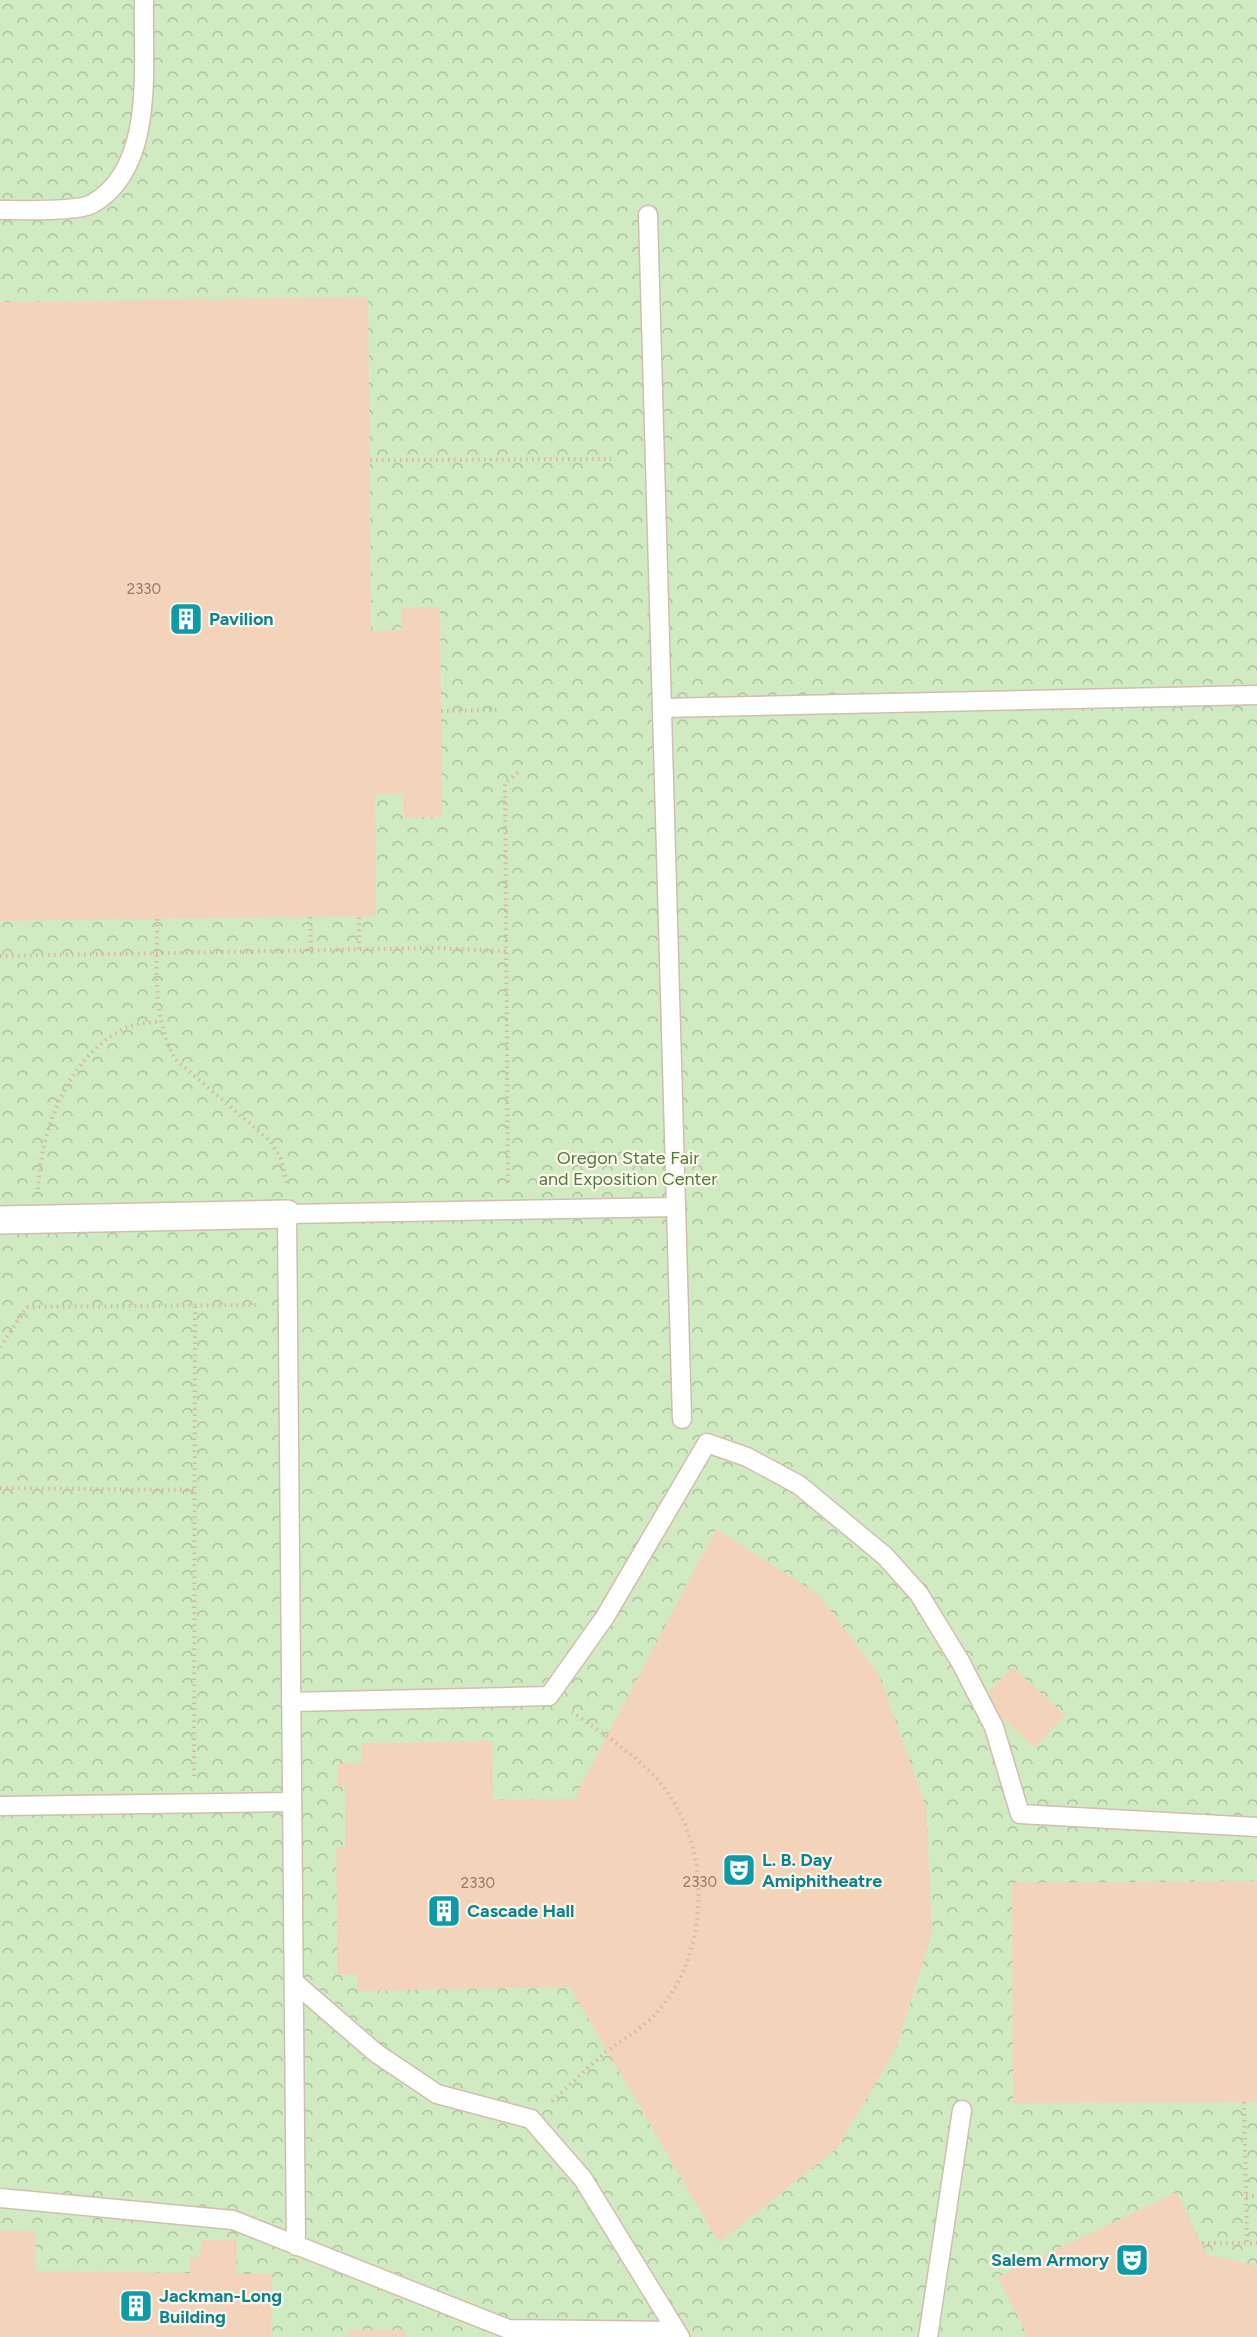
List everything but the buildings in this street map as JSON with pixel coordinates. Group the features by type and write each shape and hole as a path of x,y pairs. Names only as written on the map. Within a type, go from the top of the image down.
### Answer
{"street":[{"path":"0,1220 287,1214"}],"lane":[{"path":"0,210 90,205 121,179 141,132 144,0"},
{"path":"648,215 682,1419"},
{"path":"662,708 1257,696"},
{"path":"296,2246 287,1214 676,1207"},
{"path":"291,1702 549,1696 605,1617 707,1443 747,1456 799,1485 885,1556 919,1594 961,1663 994,1727 1020,1814 1257,1827"},
{"path":"0,1806 292,1802"},
{"path":"294,1982 376,2053 437,2094 531,2119 583,2179 678,2334"},
{"path":"928,2337 962,2110"},
{"path":"0,2198 233,2220 508,2329 531,2333 678,2334"}],"path":[{"path":"369,460 611,459"},
{"path":"441,711 498,710"},
{"path":"508,1210 505,783 520,771"},
{"path":"310,916 311,950"},
{"path":"359,916 359,949"},
{"path":"157,919 161,1021 166,1042 175,1059 270,1142 281,1159 286,1183 287,1214"},
{"path":"0,956 359,949 506,951"},
{"path":"36,1220 38,1181 46,1135 62,1095 83,1061 106,1040 127,1027 161,1021"},
{"path":"0,1347 27,1307 288,1305"},
{"path":"194,1804 195,1306"},
{"path":"0,1488 194,1490"},
{"path":"531,2119 608,2051 632,2035 658,2012 673,1992 683,1972 696,1932 699,1903 691,1843 680,1813 657,1779 621,1748 549,1696"},
{"path":"1244,2102 1247,2243"},
{"path":"1246,2196 1257,2196"},
{"path":"1202,2243 1257,2242"}],"green space":[{"name":"Oregon State Fair and Exposition Center","path":"0,0 1257,0 1257,2337 0,2337"}],"place":[{"name":"Pavilion","path":"186,619"},
{"name":"L. B. Day Amiphitheatre","path":"739,1870"},
{"name":"Cascade Hall","path":"444,1911"},
{"name":"Salem Armory","path":"1132,2260"},
{"name":"Jackman-Long Building","path":"136,2306"}]}
